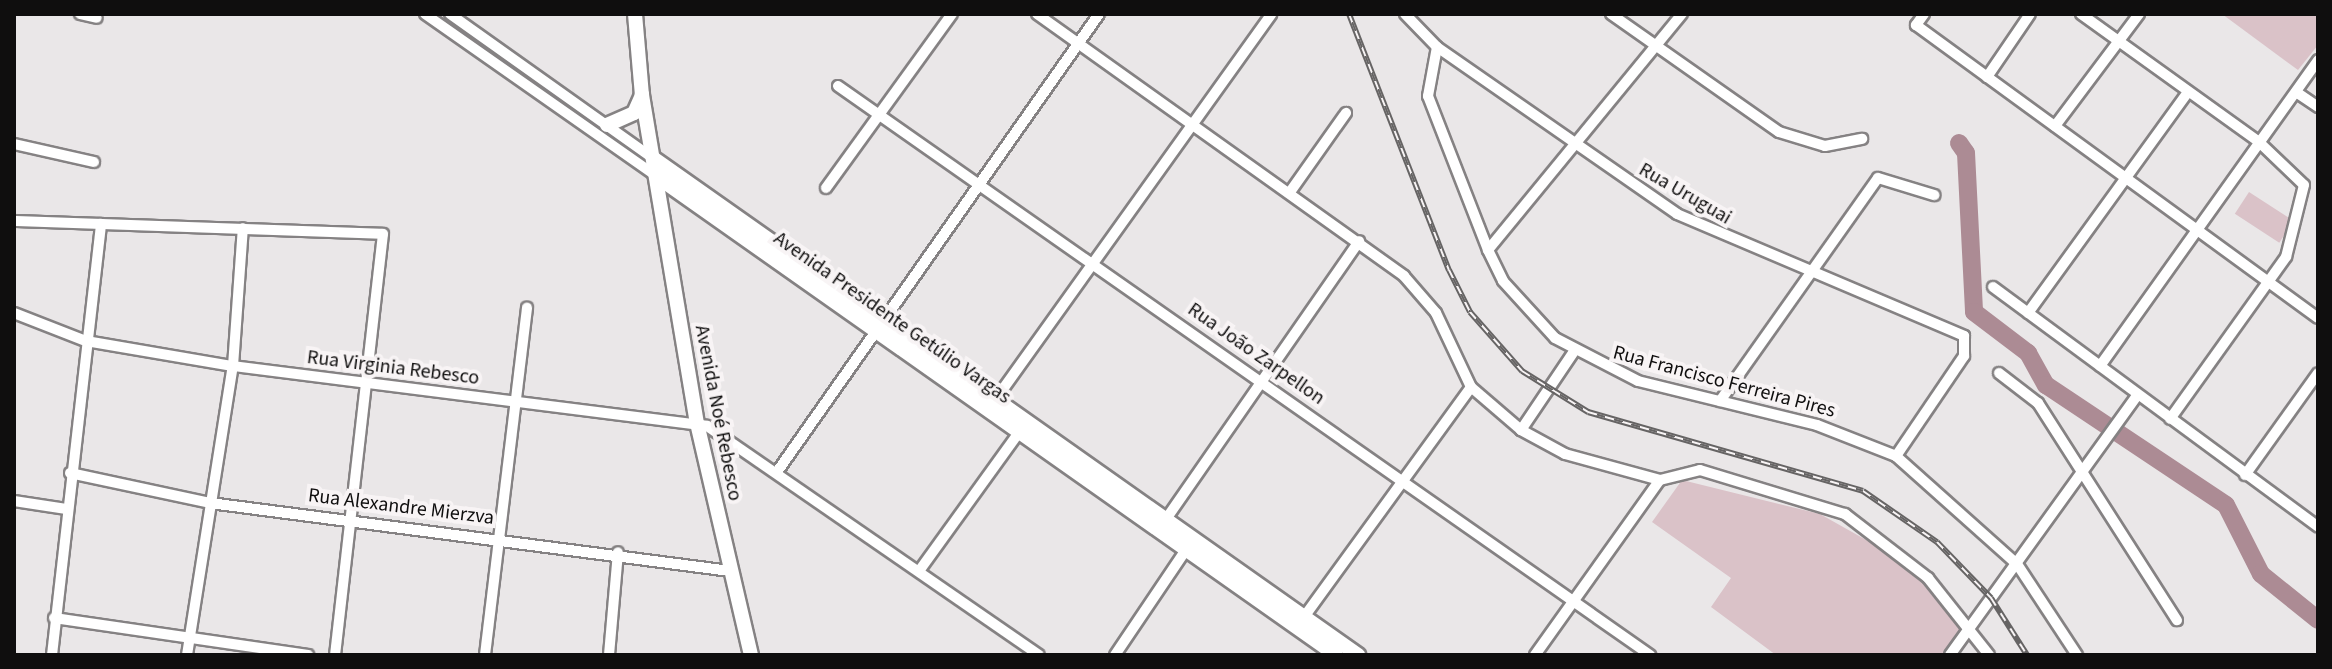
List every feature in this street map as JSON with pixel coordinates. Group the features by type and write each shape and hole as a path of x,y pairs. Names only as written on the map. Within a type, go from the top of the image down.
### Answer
{"main road":[{"name":"Avenida Noé Rebesco","path":"635,14 642,95 697,423 751,655"},
{"path":"607,125 634,113 642,95"},
{"name":"Avenida Presidente Getúlio Vargas","path":"653,158 880,327"},
{"name":"Avenida Presidente Getúlio Vargas","path":"656,176 992,404 1329,649 1358,655"},
{"name":"Avenida Presidente Getúlio Vargas","path":"1189,545 1304,617 1329,649"}],"street":[{"path":"80,14 97,18"},
{"name":"Avenida Presidente Getúlio Vargas","path":"425,14 656,176"},
{"name":"Avenida Presidente Getúlio Vargas","path":"450,14 653,158"},
{"path":"826,188 952,14"},
{"path":"1037,14 1404,276 1436,313 1471,387 1521,430 1565,454 1660,480 1700,470 1845,514 1900,552 1970,626 1989,655"},
{"path":"777,472 1099,14"},
{"name":"Rua Uruguai","path":"1405,14 1437,47 1572,146 1703,228 1919,322 1955,329 1964,336 1964,356 1896,456"},
{"path":"1611,14 1779,132 1825,146 1862,139"},
{"path":"1488,250 1682,14"},
{"path":"1924,14 1916,25 2318,318"},
{"path":"1987,77 2030,14"},
{"path":"2081,14 2259,142 2297,175 2306,199 2295,239 2269,283 2170,419"},
{"path":"2055,126 2139,14"},
{"path":"992,404 1096,263 1266,16"},
{"path":"480,52 488,41"},
{"name":"Rua Francisco Ferreira Pires","path":"1437,47 1428,96 1488,250 1522,306 1573,353 1638,381 1817,425 1896,456 2017,564 2077,655"},
{"path":"2100,366 2318,60"},
{"name":"Rua João Zarpellon","path":"838,86 882,112 1650,655"},
{"path":"2028,313 2188,92"},
{"path":"2296,92 2318,107"},
{"path":"1290,192 1346,113"},
{"path":"14,144 94,162"},
{"path":"1720,401 1809,273 1884,177 1934,195"},
{"path":"14,221 383,234 369,382 335,655"},
{"path":"52,655 70,473 101,224"},
{"path":"187,655 233,366 243,228"},
{"path":"1162,525 1359,241"},
{"path":"1993,287 2318,527"},
{"path":"485,655 527,308"},
{"name":"Rua Virginia Rebesco","path":"14,313 86,341 233,366 697,423"},
{"path":"1521,430 1573,353"},
{"path":"1999,373 2038,403 2177,620"},
{"path":"2245,475 2318,373"},
{"path":"1304,617 1471,387"},
{"path":"1950,655 2137,396"},
{"path":"697,423 777,472 1039,655"},
{"path":"919,571 1023,426"},
{"name":"Rua Alexandre Mierzva","path":"70,473 210,503 498,536 730,571"},
{"path":"1535,655 1660,480"},
{"path":"14,501 66,509"},
{"path":"1115,655 1189,545"},
{"path":"609,655 618,552"},
{"path":"54,618 308,655"}],"shaded area":[{"path":"2222,14 2318,14 2318,45 2298,70"},
{"path":"2249,192 2293,221 2279,243 2235,214"},
{"path":"1682,480 1820,514 1900,559 1965,624 1943,655 1776,655 1711,607 1731,578 1652,522"}],"waterway":[{"path":"1959,143 1966,153 1974,312 2028,353 2046,385 2226,505 2261,574 2318,620"}],"railway":[{"path":"1349,14 1449,270 1470,312 1522,371 1588,412 1863,491 1937,542 1991,598 2027,655"}]}
